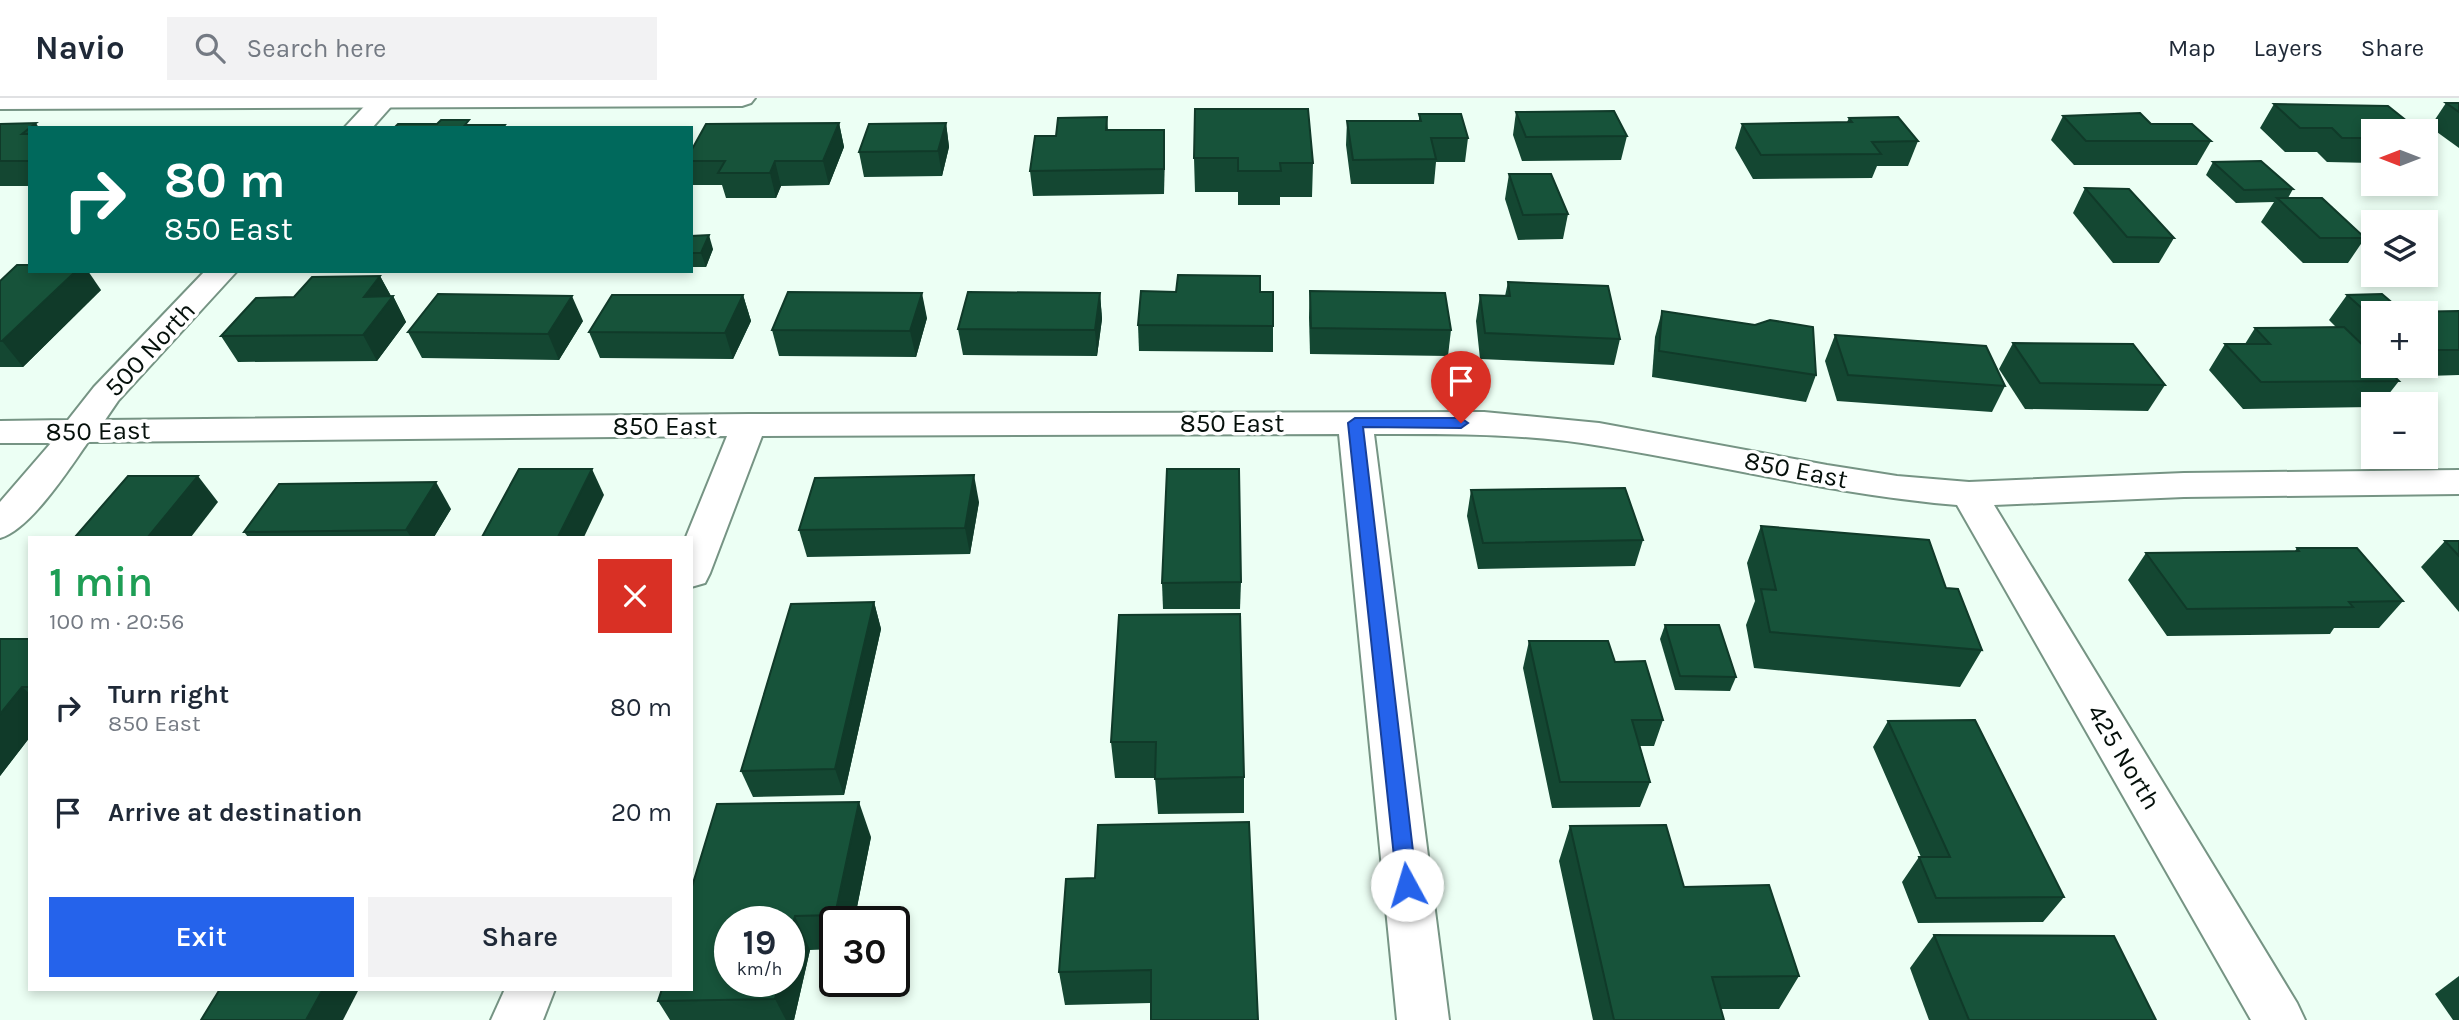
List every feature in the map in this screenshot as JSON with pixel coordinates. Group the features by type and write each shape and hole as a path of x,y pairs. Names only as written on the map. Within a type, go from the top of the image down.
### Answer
{"street":[{"path":"0,101 742,98"},
{"path":"359,126 383,101"},
{"name":"500 North","path":"0,525 47,475 106,394 220,273"},
{"path":"1355,423 1423,1020"},
{"name":"850 East","path":"0,432 749,425 1484,423 1564,430 1650,442 1827,477 1897,488 1969,494 2184,485 2459,482"},
{"path":"693,568 749,425"},
{"name":"425 North","path":"1969,494 2279,1020"},
{"path":"517,1020 529,991"}],"building":[{"path":"2446,103 2459,103 2459,112"},
{"path":"2274,104 2388,106 2404,119 2361,119 2361,138 2342,138 2332,128 2300,128"},
{"path":"1195,109 1308,109 1313,163 1280,163 1281,171 1238,171 1238,158 1194,158"},
{"path":"1614,111 1627,136 1526,137 1516,112"},
{"path":"2140,113 2151,124 2192,124 2211,141 2086,141 2063,116"},
{"path":"1419,114 1461,114 1468,138 1431,138 1436,159 1353,160 1347,121 1421,121"},
{"path":"1107,117 1106,130 1164,130 1164,169 1030,171 1035,136 1056,136 1058,118"},
{"path":"1898,117 1918,141 1872,142 1881,154 1761,155 1742,124 1852,122 1849,118"},
{"path":"441,120 469,120 465,125 505,125 396,126 437,124"},
{"path":"36,123 28,126 22,134 28,134 28,161 0,161 0,124"},
{"path":"839,123 823,161 775,161 770,173 718,173 725,161 693,161 693,147 706,124"},
{"path":"946,123 938,151 859,152 869,124"},
{"path":"2261,161 2293,189 2244,190 2213,162"},
{"path":"1509,174 1551,174 1568,214 1523,215"},
{"path":"2085,188 2129,189 2174,238 2127,237"},
{"path":"2277,198 2322,198 2361,234 2361,238 2320,238"},
{"path":"709,235 701,253 693,253 693,236"},
{"path":"17,265 28,265 28,273 74,273 2,341 0,281"},
{"path":"1178,275 1260,276 1260,292 1273,292 1273,326 1138,325 1141,291 1176,292"},
{"path":"380,276 364,297 393,296 363,335 221,336 256,298 294,297 312,277"},
{"path":"1508,282 1608,286 1620,339 1485,333 1480,295 1510,296"},
{"path":"1310,291 1445,293 1451,330 1311,328"},
{"path":"788,292 922,293 910,331 772,330"},
{"path":"968,292 1100,293 1095,330 958,329"},
{"path":"438,294 572,296 548,334 408,332"},
{"path":"2382,294 2390,301 2361,301 2361,307 2347,295"},
{"path":"612,295 743,295 725,333 589,332"},
{"path":"1662,311 1755,325 1770,320 1813,327 1816,375 1659,351"},
{"path":"2438,311 2459,311 2459,350 2438,350"},
{"path":"2344,327 2361,343 2361,378 2396,378 2399,381 2261,382 2225,344 2270,344 2255,328"},
{"path":"1835,335 1986,346 2005,386 1848,375"},
{"path":"2013,343 2133,344 2165,385 2040,383"},
{"path":"519,469 592,469 558,536 483,536"},
{"path":"1167,469 1239,469 1241,582 1162,583"},
{"path":"974,475 965,528 799,530 815,478"},
{"path":"128,476 198,476 149,536 76,536"},
{"path":"436,482 406,530 244,532 279,484"},
{"path":"1625,488 1643,540 1483,543 1471,490"},
{"path":"1761,526 1929,540 1946,588 1958,589 1982,650 1770,632 1761,589 1776,590"},
{"path":"2445,541 2459,541 2459,556"},
{"path":"2297,548 2357,548 2403,601 2349,602 2353,607 2187,609 2146,553 2299,551"},
{"path":"874,602 835,769 741,771 791,604"},
{"path":"1240,614 1244,777 1155,779 1156,742 1111,742 1119,615"},
{"path":"1665,625 1719,625 1736,677 1680,676"},
{"path":"0,639 28,639 28,687 22,687 0,714"},
{"path":"1529,641 1608,641 1615,662 1645,661 1663,720 1632,720 1650,782 1560,782"},
{"path":"1975,720 2064,897 1936,898 1919,857 1950,857 1888,721"},
{"path":"859,802 837,906 819,906 819,915 805,916 805,906 714,906 714,997 775,999 658,1001 661,991 693,991 693,883 717,804"},
{"path":"1249,822 1258,1020 1151,1020 1151,970 1059,972 1066,879 1095,878 1098,825"},
{"path":"1666,825 1684,887 1769,885 1799,976 1712,977 1724,1020 1614,1020 1570,826"},
{"path":"1934,935 2114,936 2156,1020 1969,1020"},
{"path":"219,991 322,991 306,1020 201,1020"}],"route":[{"path":"1407,885 1355,423 1461,423"}]}
